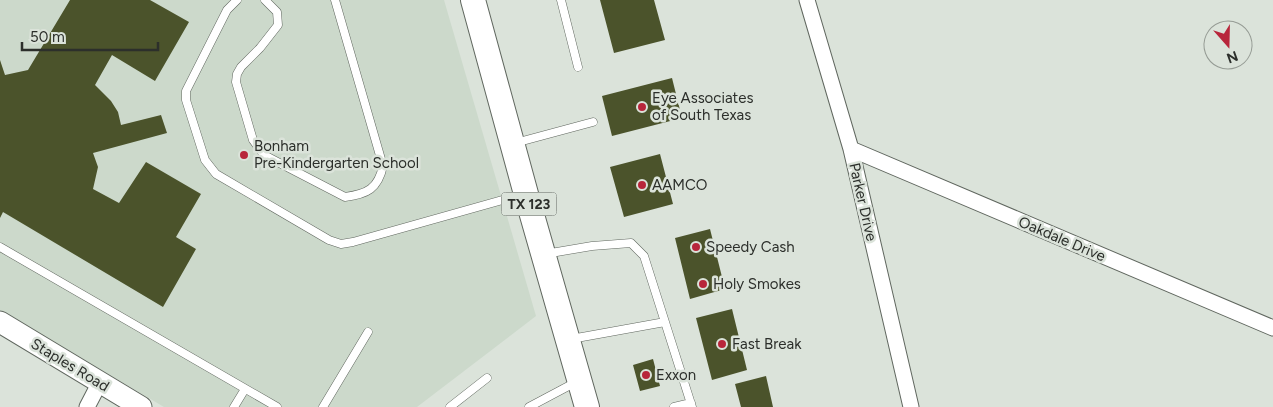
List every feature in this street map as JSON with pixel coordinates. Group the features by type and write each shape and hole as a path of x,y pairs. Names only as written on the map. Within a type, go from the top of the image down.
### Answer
{"main road":[{"name":"TX 123","path":"474,0 526,194 587,407"},
{"name":"Staples Road","path":"0,322 141,407"}],"street":[{"name":"Parker Drive","path":"807,0 851,150 911,407"},
{"name":"Oakdale Drive","path":"851,150 1273,328"},
{"path":"87,407 100,382"}],"lane":[{"path":"237,0 227,10 186,91 186,100 205,160 216,174 329,240 341,244 526,194"},
{"path":"265,0 277,12 278,25 260,48 241,67 236,82 253,140 264,155 345,197 360,195 372,189 381,176 383,166 335,0"},
{"path":"561,0 578,67"},
{"path":"513,144 593,122"},
{"path":"544,254 592,246 631,243 644,256 692,405 674,407"},
{"path":"0,247 277,407"},
{"path":"568,340 665,322"},
{"path":"323,407 368,332"},
{"path":"450,407 487,378"},
{"path":"529,407 580,380"},
{"path":"234,407 245,388"}],"shaded area":[{"name":"Bonham Pre-Kindergarten School","path":"0,0 444,0 536,316 417,407 164,407 0,310"}],"building":[{"path":"70,0 150,0 189,22 155,81 112,55 95,85 111,101 118,112 121,125 161,115 167,133 93,153 98,167 93,189 119,203 146,162 201,194 176,237 196,249 163,307 3,212 0,218 0,60 5,75 28,70"},
{"path":"600,0 654,0 665,40 614,53"},
{"name":"Eye Associates of South Texas","path":"672,78 682,118 612,136 602,96"},
{"name":"AAMCO","path":"660,154 673,204 624,217 610,167"},
{"path":"710,229 725,289 690,299 675,238"},
{"name":"Fast Break","path":"732,309 747,370 712,380 696,318"},
{"name":"Exxon","path":"653,359 660,386 640,391 633,365"},
{"path":"766,376 773,407 741,407 735,384"}],"place":[{"name":"Eye Associates of South Texas","path":"642,107"},
{"name":"Bonham Pre-Kindergarten School","path":"244,155"},
{"name":"AAMCO","path":"642,185"},
{"name":"Speedy Cash","path":"696,247"},
{"name":"Holy Smokes","path":"703,284"},
{"name":"Fast Break","path":"722,344"},
{"name":"Exxon","path":"646,375"}]}
